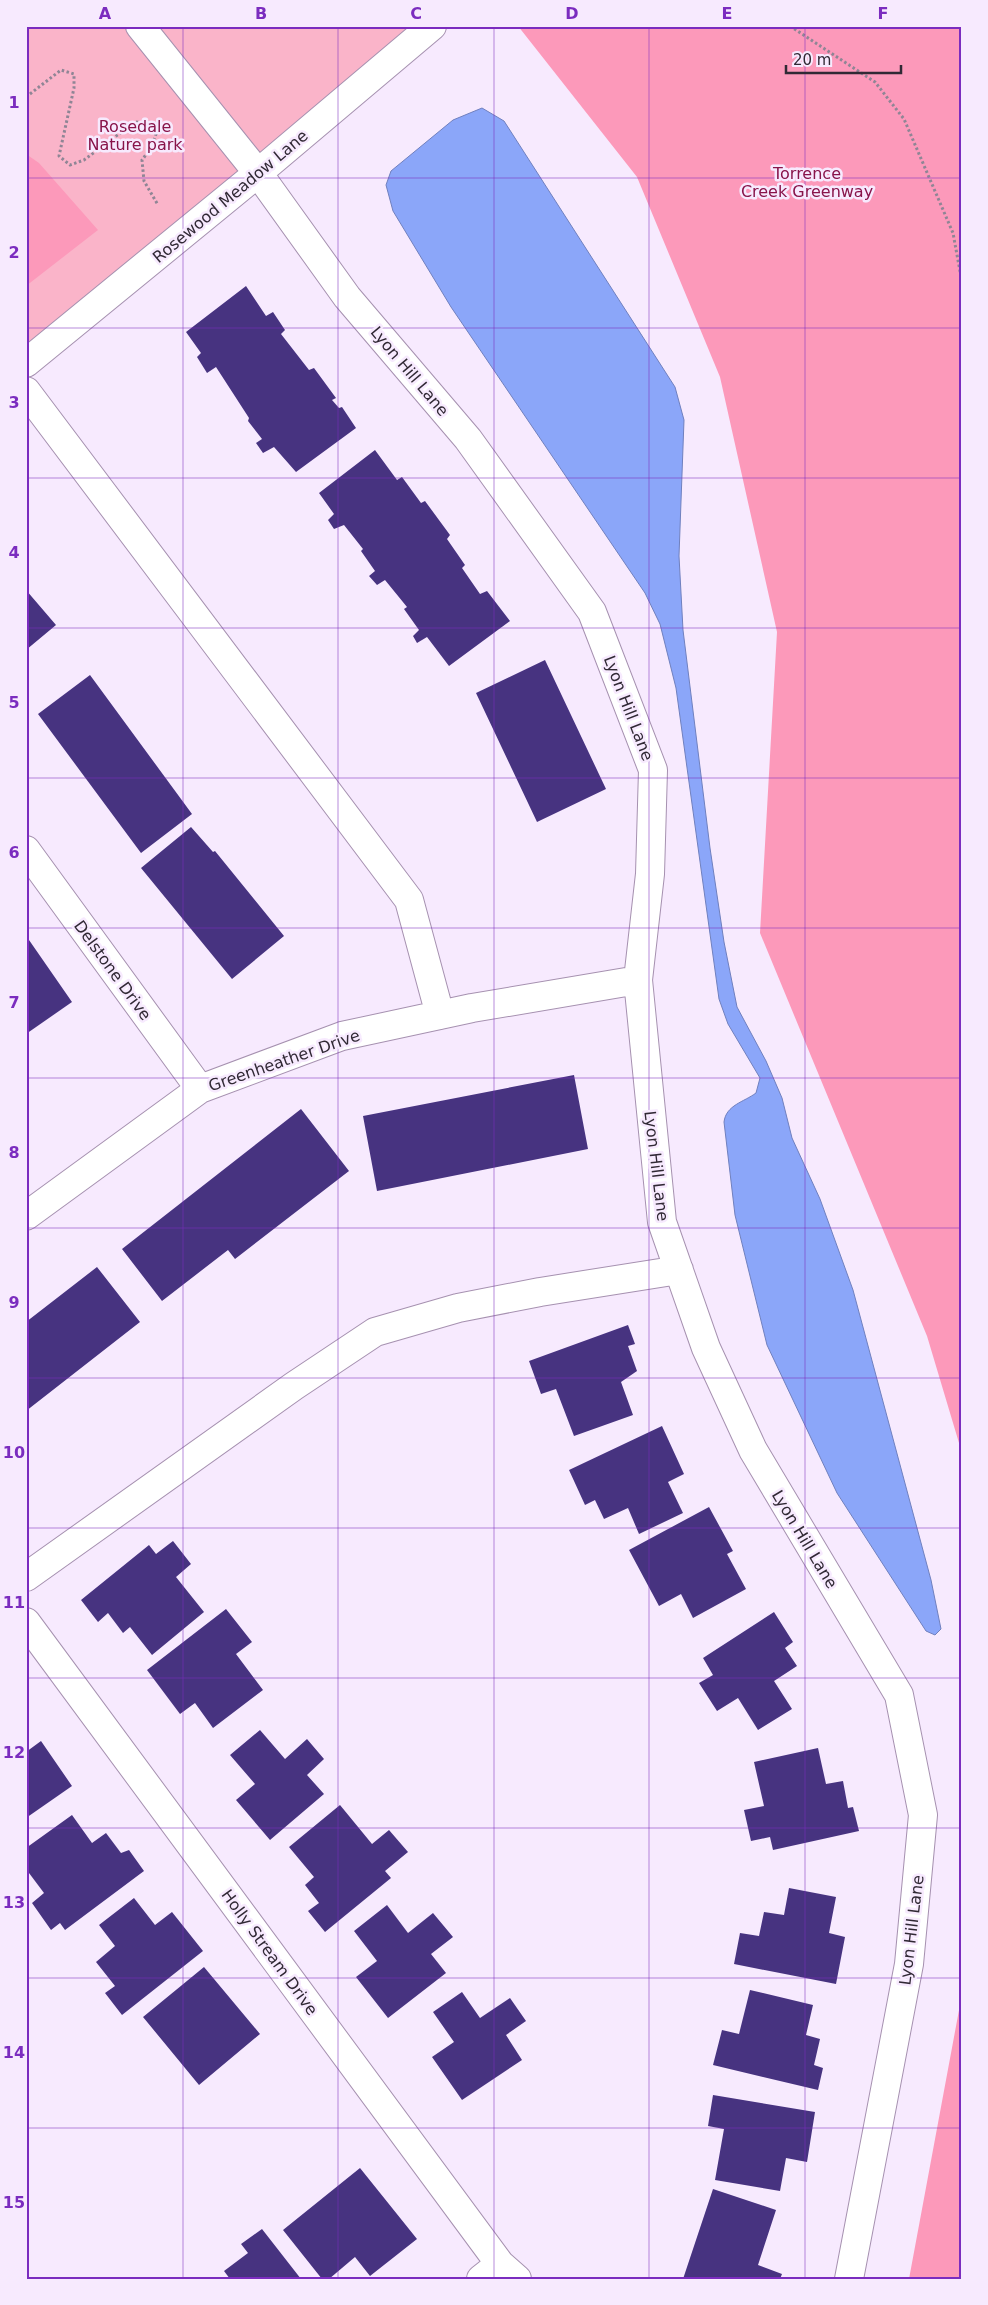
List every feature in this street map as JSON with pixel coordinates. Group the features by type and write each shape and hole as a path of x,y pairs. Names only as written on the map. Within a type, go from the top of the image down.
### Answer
{"street":[{"name":"Lyon Hill Lane","path":"140,26 258,173 347,297 468,440 592,612 652,770 650,874 638,980 662,1222 706,1348 753,1450 899,1695 923,1814 910,1964 849,2279"},
{"name":"Rosewood Meadow Lane","path":"26,364 258,173 432,26"},
{"path":"26,391 409,900 440,1015"},
{"name":"Delstone Drive","path":"26,850 200,1089"},
{"name":"Greenheather Drive","path":"26,1216 200,1089 342,1036 440,1015 638,980"},
{"path":"26,1577 294,1386 375,1332 458,1308 540,1292 679,1270"},
{"name":"Holly Stream Drive","path":"26,1622 499,2274"}],"path":[{"path":"790,26 875,82 904,119 952,233 962,282"},
{"path":"26,97 61,70 74,74 74,88 59,156 70,165 84,160 135,122 148,123 156,134 151,148 142,160 144,181 158,205"}],"green space":[{"name":"Rosedale Nature park","path":"26,26 432,26 26,346"},
{"name":"Torrence Creek Greenway","path":"518,26 962,26 962,1453 927,1336 760,933 777,632 720,377 637,177"},
{"path":"26,154 39,163 98,230 26,286"},
{"path":"962,1994 962,2279 909,2279"}],"water":[{"path":"482,108 504,121 675,387 684,420 679,556 683,630 710,848 724,942 737,1007 766,1061 782,1098 792,1138 820,1199 853,1290 931,1580 941,1629 935,1635 926,1631 837,1493 767,1345 735,1215 724,1122 725,1116 736,1104 756,1093 760,1078 728,1024 719,999 676,688 660,624 645,593 451,307 393,211 386,185 391,171 453,120"}],"building":[{"path":"246,286 266,316 273,312 285,330 281,334 309,370 314,368 336,398 332,400 339,408 342,407 356,428 296,472 274,447 263,453 256,443 262,439 248,421 249,418 216,367 207,373 197,357 201,353 186,332"},
{"path":"375,450 397,480 402,477 421,503 425,501 450,535 447,539 465,565 462,568 480,594 487,591 510,621 449,666 427,637 417,643 413,636 419,630 404,609 407,607 385,580 377,585 369,576 375,571 361,551 363,549 344,525 334,529 328,520 334,514 319,493"},
{"path":"26,590 56,625 26,650"},
{"path":"545,660 606,789 537,822 476,693"},
{"path":"90,675 192,814 141,853 38,714"},
{"path":"191,827 213,852 215,851 284,936 232,979 141,868"},
{"path":"29,940 72,1002 26,1034 26,942"},
{"path":"574,1075 588,1149 377,1191 363,1116"},
{"path":"301,1109 349,1171 235,1259 228,1250 162,1301 122,1249"},
{"path":"97,1267 140,1322 26,1411 26,1322"},
{"path":"628,1325 635,1344 628,1346 637,1371 621,1382 633,1415 574,1436 556,1389 541,1394 529,1361"},
{"path":"662,1426 684,1474 668,1482 683,1513 639,1534 628,1508 604,1519 595,1500 585,1505 569,1470"},
{"path":"709,1507 733,1551 727,1554 746,1589 693,1618 681,1594 659,1606 629,1550"},
{"path":"173,1541 191,1564 176,1577 204,1612 152,1655 130,1627 123,1633 108,1613 98,1622 81,1600 149,1545 156,1554"},
{"path":"226,1609 252,1642 236,1654 263,1690 213,1728 195,1703 180,1714 147,1670"},
{"path":"774,1612 793,1642 785,1648 797,1666 774,1681 792,1709 758,1730 738,1698 717,1711 699,1683 713,1675 703,1658"},
{"path":"260,1730 285,1759 307,1739 324,1759 307,1775 324,1794 270,1840 236,1800 255,1784 230,1755"},
{"path":"41,1741 72,1786 26,1818 26,1752"},
{"path":"818,1748 826,1784 843,1781 848,1808 853,1807 859,1831 773,1850 770,1837 751,1841 744,1810 764,1806 754,1762"},
{"path":"340,1805 372,1844 389,1830 408,1852 385,1871 391,1878 325,1932 308,1911 319,1903 305,1885 314,1877 289,1847"},
{"path":"72,1815 92,1843 106,1833 121,1853 129,1850 144,1871 65,1930 60,1923 51,1930 32,1903 44,1893 26,1869 26,1848"},
{"path":"789,1888 836,1897 829,1933 845,1937 836,1984 734,1964 740,1933 759,1936 764,1912 784,1915"},
{"path":"134,1898 155,1925 172,1912 203,1951 122,2015 105,1993 115,1986 96,1962 115,1946 99,1925"},
{"path":"387,1905 408,1933 433,1913 453,1937 431,1954 446,1973 388,2018 356,1977 377,1961 354,1931"},
{"path":"204,1967 260,2034 199,2085 143,2017"},
{"path":"750,1990 813,2005 806,2035 820,2039 814,2065 823,2068 818,2090 713,2065 722,2030 739,2034"},
{"path":"462,1992 480,2018 510,1998 526,2021 506,2035 522,2060 462,2100 432,2057 454,2042 433,2012"},
{"path":"713,2095 815,2112 807,2162 786,2158 780,2191 715,2180 724,2129 708,2126"},
{"path":"360,2168 417,2239 370,2276 355,2257 329,2279 322,2279 283,2230"},
{"path":"713,2189 776,2210 758,2265 782,2274 780,2279 683,2279"},
{"path":"262,2229 301,2279 230,2279 224,2271 248,2253 241,2244"}]}
